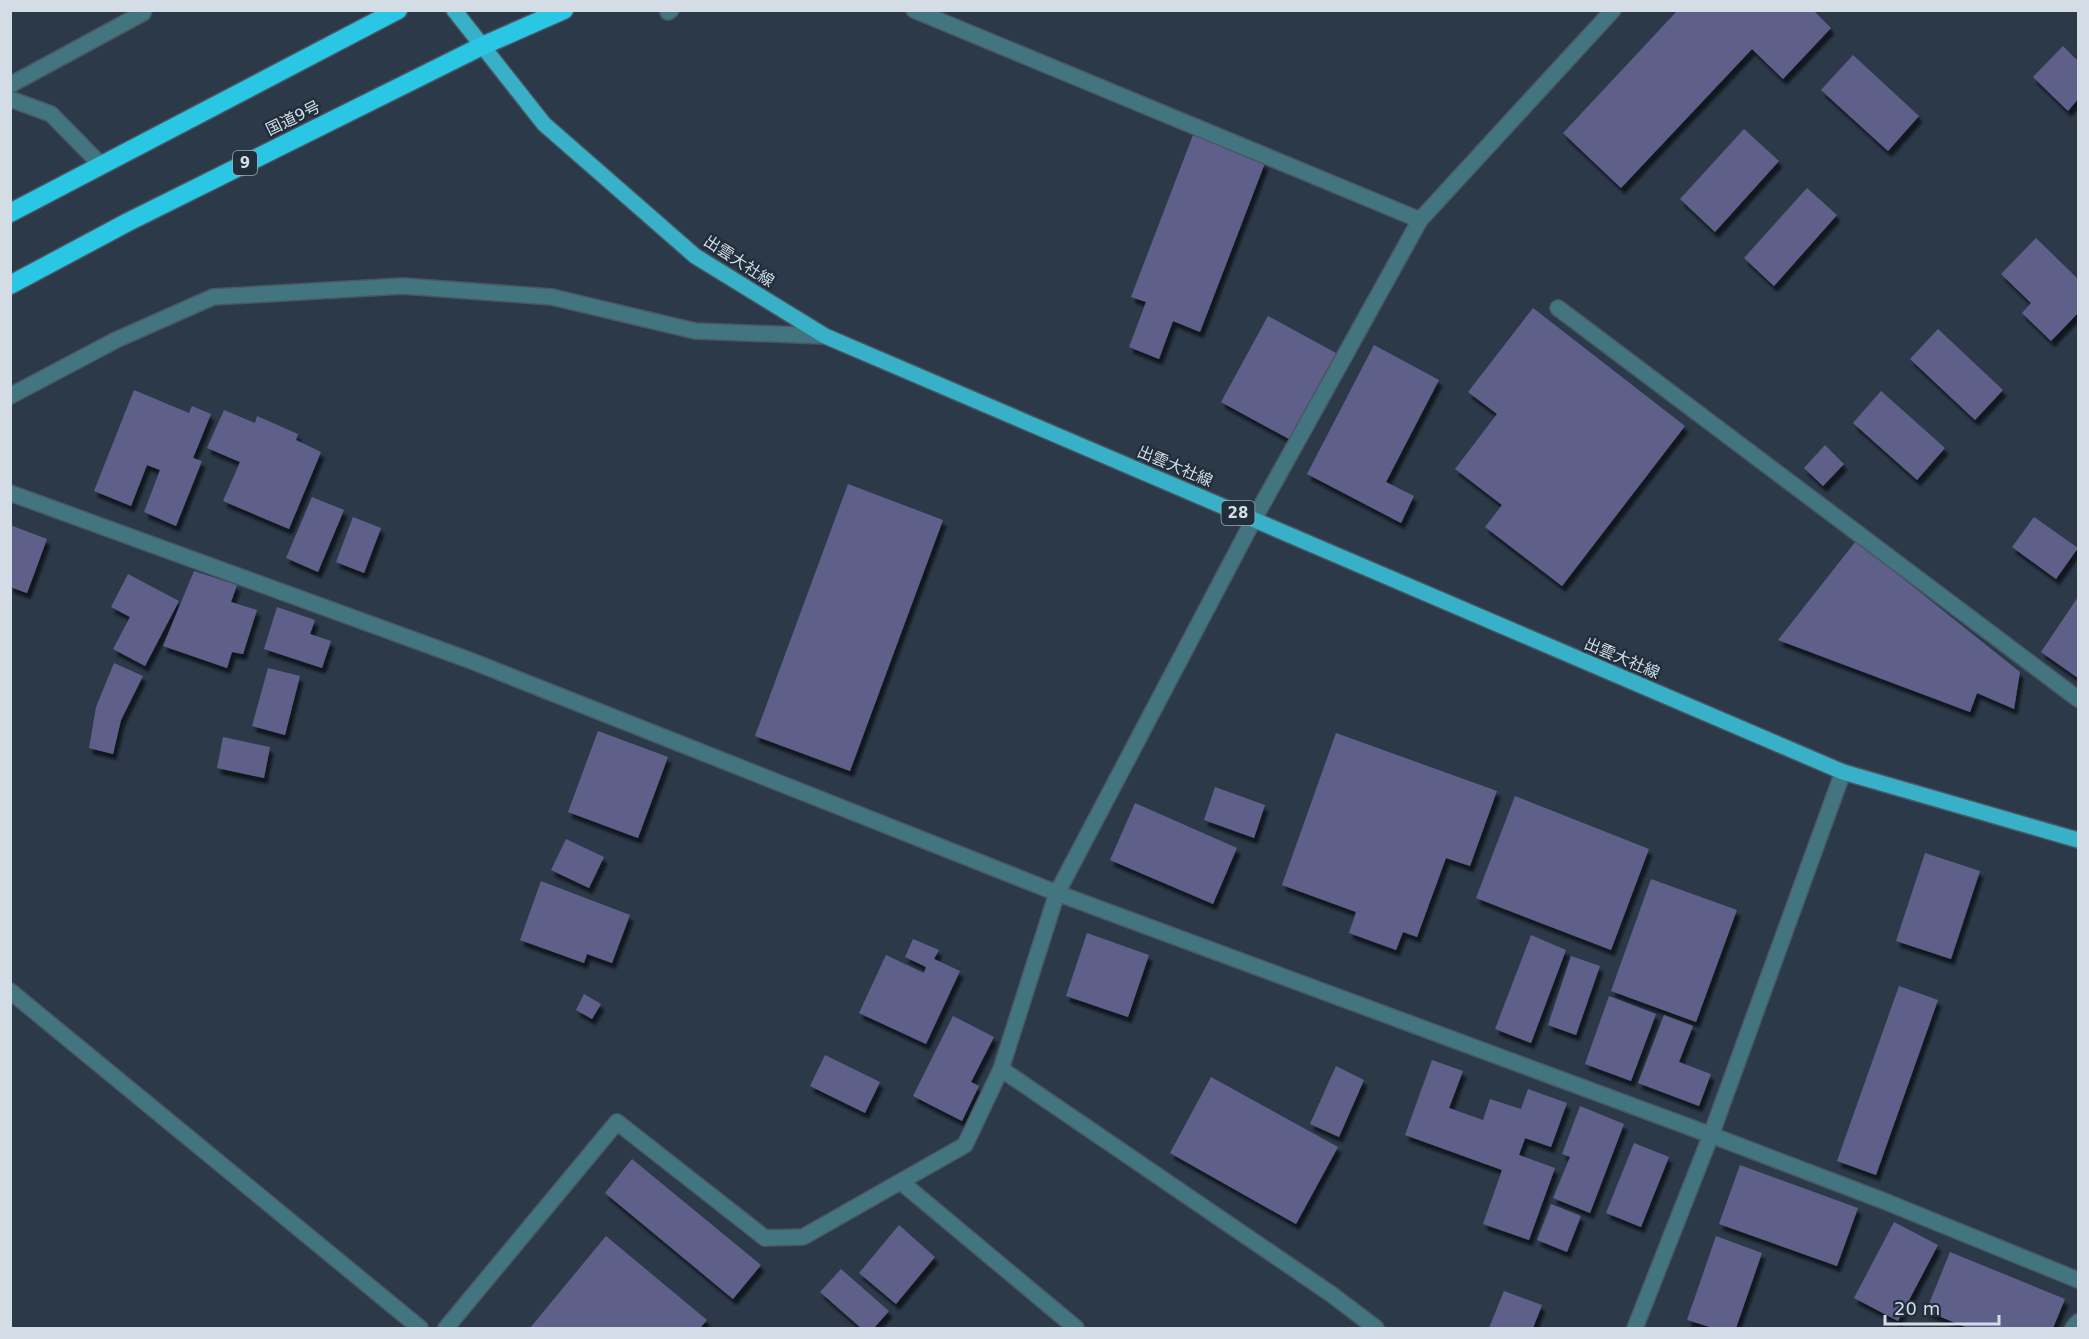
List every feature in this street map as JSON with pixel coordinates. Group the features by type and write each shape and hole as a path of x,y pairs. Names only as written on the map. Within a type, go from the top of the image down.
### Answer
{"highway":[{"path":"10,213 398,10"},
{"name":"国道9号","path":"10,285 128,222 482,46 564,10"}],"main road":[{"name":"出雲大社線","path":"454,10 544,124 695,256 825,336 1843,772 2079,840"}],"street":[{"path":"10,85 143,13 144,10"},
{"path":"914,10 1420,220"},
{"path":"446,1329 617,1122 765,1238 803,1237 964,1145 1001,1069 1057,893 1254,519 1420,220 1613,10"},
{"path":"10,99 51,114 102,166"},
{"path":"10,396 116,340 213,297 403,286 552,297 695,331 825,336"},
{"path":"1558,308 2079,699"},
{"path":"10,493 469,660 1057,893 1711,1135 1884,1201 2079,1280"},
{"path":"1635,1329 1711,1135 1843,772"},
{"path":"10,991 420,1329"},
{"path":"1001,1069 1331,1294 1376,1329"},
{"path":"901,1182 1076,1329"},
{"path":"2073,1329 2079,1322"}],"building":[{"path":"1678,10 1813,10 1831,28 1783,79 1752,49 1621,188 1563,133"},
{"path":"2063,46 2078,61 2078,99 2068,111 2033,77"},
{"path":"1853,55 1919,116 1888,151 1821,90"},
{"path":"1744,129 1779,161 1715,232 1680,199"},
{"path":"1193,135 1265,163 1200,332 1173,321 1159,359 1129,347 1146,302 1131,297"},
{"path":"1807,188 1837,215 1774,286 1744,258"},
{"path":"2036,238 2078,279 2078,313 2051,341 2022,313 2031,303 2001,274"},
{"path":"1533,308 1685,426 1562,586 1485,527 1502,505 1455,469 1497,414 1468,392"},
{"path":"1268,316 1336,353 1289,439 1221,402"},
{"path":"1938,329 2003,390 1975,420 1910,359"},
{"path":"1374,345 1439,380 1386,482 1414,496 1401,523 1307,474"},
{"path":"134,390 189,413 192,406 211,414 193,458 202,461 176,526 144,512 160,470 147,465 131,506 94,491"},
{"path":"1881,391 1945,448 1917,480 1853,423"},
{"path":"224,410 255,423 257,416 298,434 296,440 321,452 289,529 223,501 240,462 207,448"},
{"path":"1825,445 1844,464 1823,486 1804,468"},
{"path":"848,484 943,520 850,771 755,736"},
{"path":"312,497 344,510 318,572 286,558"},
{"path":"353,517 381,528 364,573 336,562"},
{"path":"2034,517 2078,548 2056,579 2012,547"},
{"path":"10,525 47,539 27,593 10,587"},
{"path":"1856,541 2020,672 2014,709 1977,693 1970,712 1778,640"},
{"path":"194,571 237,585 231,602 257,610 243,654 232,652 227,668 163,646"},
{"path":"128,574 179,601 145,666 113,649 130,617 111,607"},
{"path":"2078,597 2078,678 2041,652"},
{"path":"277,607 315,620 310,634 331,641 322,668 264,649"},
{"path":"114,663 143,676 121,720 113,754 89,748 96,707"},
{"path":"268,668 300,676 285,735 252,726"},
{"path":"598,731 668,757 638,838 568,812"},
{"path":"1336,733 1497,791 1470,866 1446,858 1417,937 1403,932 1396,950 1349,933 1356,912 1282,885"},
{"path":"223,737 270,747 264,778 217,768"},
{"path":"1215,787 1265,805 1254,838 1204,820"},
{"path":"1515,796 1649,849 1611,950 1476,898"},
{"path":"1135,803 1237,848 1213,904 1110,860"},
{"path":"566,839 604,857 589,888 551,870"},
{"path":"1925,853 1980,871 1951,959 1896,941"},
{"path":"1651,879 1737,910 1696,1022 1611,991"},
{"path":"541,881 630,915 612,963 587,954 584,963 520,940"},
{"path":"1087,933 1149,955 1128,1017 1066,996"},
{"path":"1531,935 1566,950 1531,1043 1495,1029"},
{"path":"913,939 939,950 934,959 960,971 926,1044 859,1013 886,955 924,973 926,967 905,957"},
{"path":"1571,956 1600,966 1576,1035 1548,1025"},
{"path":"1899,986 1938,1000 1876,1175 1837,1161"},
{"path":"584,994 601,1004 592,1019 576,1010"},
{"path":"1609,996 1656,1014 1631,1081 1585,1064"},
{"path":"1664,1015 1693,1026 1679,1062 1711,1074 1699,1106 1638,1083"},
{"path":"953,1016 994,1037 971,1082 979,1086 962,1121 913,1096"},
{"path":"825,1055 880,1082 865,1113 810,1086"},
{"path":"1432,1060 1463,1071 1449,1108 1483,1120 1490,1099 1521,1109 1528,1089 1567,1103 1551,1147 1525,1138 1519,1155 1555,1168 1529,1240 1483,1224 1502,1170 1405,1135"},
{"path":"1336,1066 1364,1080 1339,1137 1310,1124"},
{"path":"1211,1077 1338,1147 1296,1224 1170,1153"},
{"path":"1580,1106 1624,1124 1590,1213 1553,1198 1570,1157 1562,1154"},
{"path":"1634,1143 1669,1157 1641,1227 1606,1213"},
{"path":"632,1159 761,1265 733,1299 605,1193"},
{"path":"1740,1165 1858,1208 1837,1266 1719,1224"},
{"path":"1551,1204 1581,1216 1567,1252 1537,1240"},
{"path":"1894,1222 1938,1245 1898,1321 1854,1298"},
{"path":"899,1225 935,1257 896,1304 859,1273"},
{"path":"606,1236 707,1320 700,1328 530,1328"},
{"path":"1716,1236 1762,1253 1736,1328 1713,1328 1687,1320"},
{"path":"1950,1252 2065,1299 2053,1328 1968,1328 1926,1311"},
{"path":"841,1269 889,1311 874,1328 861,1328 820,1292"},
{"path":"1504,1291 1542,1305 1533,1328 1489,1328"}]}
